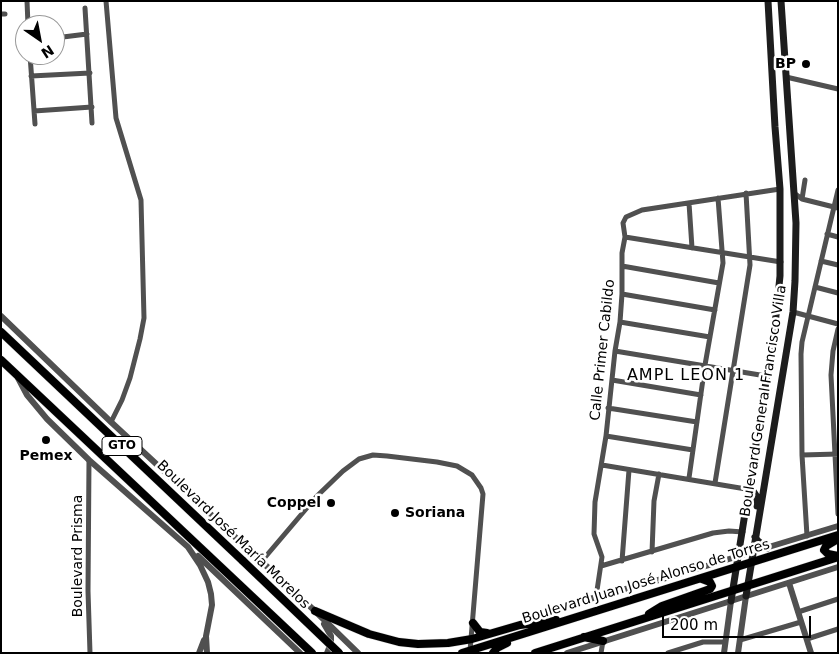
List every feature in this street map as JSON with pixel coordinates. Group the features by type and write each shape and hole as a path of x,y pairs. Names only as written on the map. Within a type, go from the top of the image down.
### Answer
{"main road":[{"name":"Boulevard General Francisco Villa","path":"731,601 776,318 781,262 780,189 774,127 768,1"},
{"name":"Boulevard General Francisco Villa","path":"746,596 793,312 796,254 794,193 781,1"},
{"path":"1,326 24,353"},
{"name":"Boulevard José María Morelos","path":"1,332 339,653"},
{"name":"GTO","path":"1,360 312,653"},
{"path":"757,435 758,443 754,481 755,486 762,493"},
{"path":"749,489 756,494 758,500 754,523 755,535 758,541 767,548"},
{"name":"Boulevard Juan José Alonso de Torres","path":"462,653 838,535"},
{"path":"838,539 826,546 824,550 828,554 838,557"},
{"path":"535,653 838,557"},
{"path":"646,618 662,606 710,589 712,586 710,582 702,579"},
{"path":"315,611 354,629 398,642 436,644 472,639 520,625 566,620"},
{"path":"473,623 480,632 492,633"},
{"path":"493,653 500,646 550,625"},
{"path":"582,637 603,641"}],"street":[{"path":"27,1 28,15"},
{"path":"106,1 116,118 141,200 144,318 130,378 111,422"},
{"path":"85,8 92,123"},
{"path":"65,37 87,34"},
{"path":"30,65 34,124"},
{"path":"31,76 90,73"},
{"path":"786,77 838,89"},
{"path":"34,112 92,107"},
{"path":"802,199 805,180"},
{"path":"692,248 689,203 780,189"},
{"path":"807,536 802,455 800,367 802,342 827,234 836,207 838,190"},
{"path":"715,483 750,257 746,193"},
{"path":"794,193 802,199 836,207"},
{"path":"689,478 704,366 722,272 723,253 718,198"},
{"name":"Calle Primer Cabildo","path":"596,597 601,566 601,550 594,534 595,502 602,465 620,322 622,253 625,238 623,223 626,217 635,212 689,203"},
{"path":"827,234 838,237"},
{"path":"625,238 781,262"},
{"path":"821,261 838,265"},
{"path":"622,266 719,283"},
{"path":"815,287 838,293"},
{"path":"622,294 715,310"},
{"path":"793,312 838,324"},
{"path":"1,316 111,422 358,653"},
{"path":"620,322 710,337"},
{"path":"838,329 833,351 831,375 838,514"},
{"path":"615,351 766,376"},
{"path":"17,374 33,404 89,460 188,547 300,653"},
{"path":"612,380 700,395"},
{"path":"608,408 697,422"},
{"path":"606,436 693,450"},
{"path":"802,455 836,454"},
{"path":"261,562 317,496 343,471 359,459 373,455 448,464 472,475 483,494 470,651"},
{"name":"Boulevard Prisma","path":"89,460 88,591 90,653"},
{"path":"602,465 689,478 762,493"},
{"path":"622,561 629,470"},
{"path":"652,552 656,487 659,474"},
{"path":"520,625 556,610 596,597 752,553 838,526"},
{"path":"601,566 722,531 742,532"},
{"path":"188,547 205,573 211,594 212,605 206,636 199,653"},
{"path":"567,653 838,568"},
{"path":"788,583 811,653"},
{"name":"Boulevard General Francisco Villa","path":"738,653 746,596"},
{"path":"798,612 838,599"},
{"name":"Boulevard General Francisco Villa","path":"724,653 731,601"},
{"path":"706,608 722,608 728,619"},
{"path":"315,611 331,636 331,643 326,653"},
{"path":"740,640 802,622"},
{"path":"806,639 838,629"},
{"path":"206,636 207,653"},
{"path":"601,653 603,641"},
{"path":"668,653 710,641 726,642"},
{"path":"688,653 690,646"}],"place":[{"name":"BP","path":"806,64"},
{"name":"Pemex","path":"46,440"},
{"name":"Coppel","path":"331,503"},
{"name":"Soriana","path":"395,513"}],"district":[{"name":"AMPL LEON 1","path":"686,376"}]}
